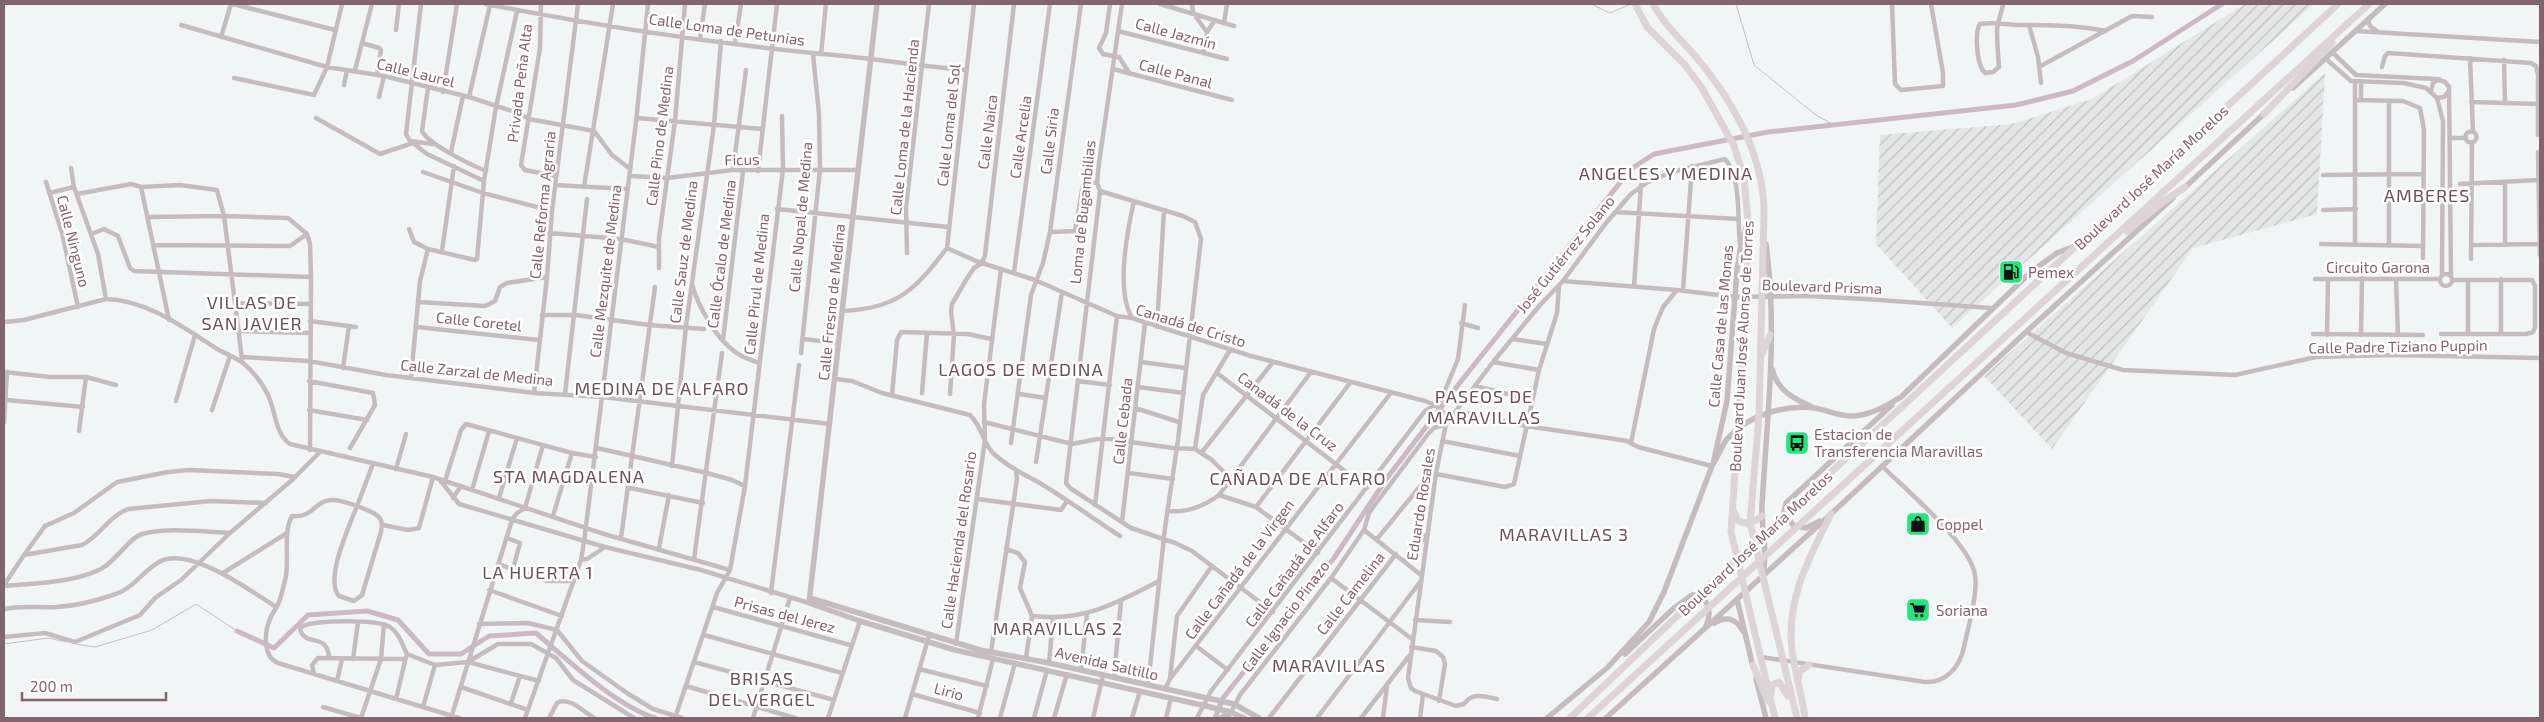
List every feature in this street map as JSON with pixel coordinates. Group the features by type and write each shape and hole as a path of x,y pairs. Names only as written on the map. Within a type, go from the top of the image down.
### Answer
{"main road":[{"name":"Boulevard Juan José Alonso de Torres","path":"1634,4 1653,34 1694,75 1734,146 1747,194 1746,297 1731,532 1775,718"},
{"name":"Boulevard José María Morelos","path":"1570,718 1873,433 2338,4"},
{"name":"Boulevard José María Morelos","path":"1588,718 2369,4"},
{"name":"Boulevard Juan José Alonso de Torres","path":"1654,6 1668,28 1709,74 1744,131 1763,188 1759,416 1750,523 1796,718"},
{"path":"2264,114 2353,18"},
{"path":"2097,253 2185,187"},
{"path":"1760,359 1770,335"},
{"path":"1736,464 1734,514 1740,522 1750,523 1762,516"},
{"path":"1806,718 1794,662 1791,628 1796,592 1811,550 1831,514"},
{"path":"1753,665 1775,718"},
{"path":"1798,682 1800,670 1808,665"},
{"path":"1771,700 1772,685 1779,682 1785,689 1796,718"}],"street":[{"path":"221,37 232,4 335,30"},
{"path":"234,78 312,96 316,93 327,67 342,4"},
{"path":"355,70 372,4"},
{"path":"396,30 400,4"},
{"path":"421,4 406,134 408,139 427,154 484,181"},
{"path":"443,92 456,4"},
{"path":"469,97 488,4"},
{"name":"Calle Loma de Petunias","path":"488,4 505,6 517,11 682,36 813,54 966,70"},
{"name":"Privada Peña Alta","path":"542,4 540,14 540,48 521,165 525,170 556,176"},
{"name":"Calle Reforma Agraria","path":"534,393 547,277 549,233 578,4"},
{"path":"584,187 612,4"},
{"name":"Calle Mezquite de Medina","path":"525,718 581,560 596,457 629,168 637,118 648,4"},
{"name":"Calle Pino de Medina","path":"659,268 659,238 675,121 685,4"},
{"path":"700,38 705,4"},
{"path":"735,43 741,4"},
{"path":"758,171 777,4"},
{"path":"821,54 826,4"},
{"name":"Calle Fresno de Medina","path":"809,600 877,4"},
{"name":"Calle Loma de la Hacienda","path":"907,253 906,207 929,4"},
{"name":"Calle Loma del Sol","path":"947,248 974,4"},
{"name":"Calle Naica","path":"982,263 985,254 1014,4"},
{"name":"Calle Arcelia","path":"1014,272 1050,4"},
{"name":"Calle Siria","path":"1011,443 1028,315 1035,280 1043,263 1050,232 1080,4"},
{"path":"1110,4 1106,33 1099,45 1100,51 1115,55 1123,61 1130,74"},
{"name":"Loma de Bugambilias","path":"1095,505 1066,484 1100,192 1097,183 1122,4"},
{"path":"1160,4 1234,26"},
{"path":"1192,4 1193,13 1207,32"},
{"path":"1224,23 1227,4"},
{"path":"1892,4 1895,84 1901,90 1943,86 1943,73 1931,4"},
{"path":"2003,4 1998,24 1999,67 1993,72 1985,73 1980,68 1977,29 1983,24 1998,24 2029,25 2106,32"},
{"path":"1606,718 1831,514 2026,332 2385,4"},
{"path":"410,229 414,242 428,249 474,260 477,259 484,181 496,107 517,11"},
{"path":"2040,67 2132,16 2152,17"},
{"path":"1203,53 1207,32 1215,20"},
{"path":"2368,20 2370,26 2378,32"},
{"name":"Calle Laurel","path":"181,24 327,67 384,76 469,97 521,114 529,119 594,131"},
{"path":"2029,25 2040,67 2041,82"},
{"name":"Calle Jazmín","path":"1118,31 1227,59"},
{"path":"2356,31 2540,42"},
{"name":"Calle Sauz de Medina","path":"672,466 686,326 714,125 720,41"},
{"path":"362,43 381,50 378,75"},
{"path":"2326,59 2346,78 2355,82 2412,84 2431,91 2437,98 2443,121 2441,277 2445,286 2450,284 2452,277 2450,255 2450,90 2445,82 2439,79 2356,74 2333,53"},
{"path":"2382,66 2388,53 2504,60 2523,62 2536,66 2538,135"},
{"name":"Calle Nopal de Medina","path":"800,353 820,169 819,114 813,54"},
{"path":"2470,58 2472,131 2477,137 2472,142 2471,259"},
{"path":"2504,60 2505,103"},
{"name":"Calle Panal","path":"1113,69 1232,100"},
{"path":"344,85 347,70"},
{"path":"733,170 740,128 746,70"},
{"path":"379,97 384,76"},
{"path":"2431,91 2433,83 2439,79"},
{"path":"2355,82 2355,244"},
{"path":"2361,82 2361,100"},
{"path":"428,88 422,130 433,144"},
{"path":"2437,98 2444,97 2450,90"},
{"path":"451,152 462,96"},
{"path":"2355,100 2412,103 2420,108 2424,130 2423,258"},
{"path":"2389,101 2389,246"},
{"path":"2471,102 2538,104"},
{"name":"Calle Pirul de Medina","path":"675,718 713,607 730,570 745,486 776,209 783,169 782,116"},
{"path":"316,118 380,154 413,142 433,144 486,171"},
{"name":"Ficus","path":"637,118 762,129"},
{"path":"594,131 612,154 629,168"},
{"path":"2466,138 2467,133 2472,131"},
{"path":"2450,138 2466,138 2472,142"},
{"path":"2538,152 2540,255"},
{"name":"José Gutiérrez Solano","path":"1457,411 1493,362 1544,300 1563,281 1615,212 1642,185 1692,166 1725,159"},
{"name":"Calle Casa de las Monas","path":"1712,466 1727,401 1732,356 1734,297 1741,245 1735,185 1731,167 1725,159"},
{"path":"442,251 454,166"},
{"path":"1683,290 1692,166"},
{"path":"71,168 74,187 100,266 106,299"},
{"name":"Ficus","path":"629,176 667,178 733,170 857,170"},
{"name":"Calle Ócalo de Medina","path":"723,340 743,171"},
{"path":"423,172 483,193 552,211"},
{"path":"2323,175 2423,174"},
{"path":"2460,184 2538,180"},
{"name":"Calle Ninguno","path":"46,182 62,233 78,307"},
{"path":"1050,232 1073,233 1076,230 1082,189 1086,182 1097,183"},
{"path":"2442,182 2450,182"},
{"path":"2505,182 2505,245"},
{"path":"77,194 131,184 141,187 180,185 217,190 224,216 242,360 268,394 284,440 310,450 440,479 604,534 659,548 730,570"},
{"path":"555,185 627,189"},
{"path":"1634,286 1642,185"},
{"path":"49,194 74,187"},
{"path":"141,187 169,320"},
{"path":"1100,192 1184,216 1195,222 1202,239 1173,478 1167,511 1148,685"},
{"path":"565,394 576,315 587,199"},
{"path":"1132,318 1126,309 1124,296 1129,224 1134,202"},
{"path":"776,209 948,227"},
{"path":"2323,210 2356,209"},
{"path":"1157,327 1164,210"},
{"path":"1615,212 1738,219"},
{"path":"148,217 224,216 288,218 307,234 310,244 311,277 309,333 310,450"},
{"path":"1741,245 1748,223"},
{"path":"1762,576 1765,552 1762,516 1770,364 1770,272 1763,227"},
{"path":"91,234 104,229 118,236 130,268 134,272 160,271 311,277"},
{"path":"549,233 621,239 659,247"},
{"path":"154,246 290,246 307,234"},
{"path":"2321,244 2422,246"},
{"path":"2471,245 2539,244"},
{"path":"1831,514 1812,526 1799,528 1789,522 1784,512 1790,498 1901,397 1991,308 2047,258 2077,245"},
{"path":"842,311 881,307 903,295 926,275 947,248"},
{"name":"Canadá de Cristo","path":"947,248 982,263 1035,280 1117,316 1132,318 1230,350 1436,406"},
{"path":"411,378 420,281 428,249"},
{"path":"2442,256 2450,255"},
{"path":"950,394 954,335 951,312 952,304 974,268 982,263"},
{"name":"Calle Hacienda del Rosario","path":"956,644 985,440 984,404 1001,269"},
{"path":"418,302 485,306 495,301 500,287 507,283 547,277"},
{"path":"2441,277 2468,280 2534,281 2535,324 2533,332 2441,334"},
{"name":"Circuito Garona","path":"2315,279 2441,277"},
{"path":"2328,278 2328,335"},
{"path":"2361,335 2362,278"},
{"path":"2396,279 2398,335"},
{"path":"2501,279 2501,334"},
{"path":"2468,280 2468,334"},
{"name":"Boulevard Prisma","path":"1563,281 1683,290 1734,297 1770,296 1868,299 1991,308"},
{"path":"692,282 702,307 723,340 738,354 759,363"},
{"path":"1377,539 1428,474 1436,473 1505,488 1512,486 1516,480 1539,370 1557,313 1559,285"},
{"path":"621,538 630,488 655,287"},
{"path":"1631,443 1654,329 1662,307 1677,290"},
{"path":"1036,462 1062,292"},
{"path":"4,322 24,320 106,299 120,300 152,311 230,356 242,360"},
{"path":"236,302 311,304"},
{"name":"Calle Cañadá de Alfaro","path":"1197,718 1228,670 1425,411 1436,406 1442,397 1458,359 1461,322 1465,305"},
{"path":"542,315 576,315 649,325 686,326 704,329"},
{"path":"1117,316 1095,505 1139,532 1184,546 1273,612"},
{"path":"310,321 356,327"},
{"path":"1461,322 1478,328"},
{"name":"Calle Cebada","path":"1122,522 1145,323"},
{"path":"343,368 349,326"},
{"name":"Calle Coretel","path":"417,327 539,340"},
{"path":"239,331 309,333"},
{"path":"892,395 897,340 901,332 981,336 991,340"},
{"name":"Calle Padre Tiziano Puppin","path":"2026,332 2066,353 2123,370 2235,375 2316,357 2393,355 2540,358"},
{"path":"922,393 926,333"},
{"path":"2313,334 2423,335"},
{"path":"176,401 195,335"},
{"path":"802,339 838,343"},
{"path":"1512,339 1547,344"},
{"path":"1195,449 1201,404 1207,388 1230,350"},
{"path":"694,559 704,503 722,353"},
{"path":"212,410 230,356"},
{"name":"Calle Zarzal de Medina","path":"242,360 309,362 411,378 534,393 603,397 830,424"},
{"path":"1141,362 1186,368"},
{"path":"1202,452 1273,362"},
{"path":"1493,362 1539,370"},
{"path":"1770,364 1776,381 1786,393 1814,408 1843,416 1854,416 1874,411 1901,397"},
{"path":"771,593 798,365"},
{"path":"4,422 7,400 5,372 50,377 86,377 116,385"},
{"path":"1167,511 1186,512 1204,504 1219,494 1311,372"},
{"name":"Canadá de la Cruz","path":"1217,373 1367,488"},
{"path":"79,431 86,377"},
{"path":"835,379 852,381 892,395 970,415 976,422 985,440"},
{"path":"309,381 373,393 375,405 350,448"},
{"path":"1078,381 1110,384"},
{"path":"1256,507 1350,383"},
{"path":"1475,386 1532,400"},
{"path":"1138,387 1184,392"},
{"path":"1019,394 1046,398"},
{"name":"Calle Cañadá de la Virgen","path":"1165,689 1170,679 1390,394"},
{"path":"7,400 83,407"},
{"path":"1436,406 1450,418"},
{"path":"1135,408 1179,422"},
{"path":"1607,668 1641,633 1656,612 1712,466 1726,440 1759,416 1790,409 1814,408"},
{"path":"310,410 366,420"},
{"path":"1457,411 1526,426 1615,438 1638,447 1712,466"},
{"name":"Eduardo Rosales","path":"1423,695 1415,691 1409,684 1411,647 1442,441 1446,424 1457,411"},
{"path":"984,422 1013,427 1072,444 1103,438 1195,449 1202,452 1231,479"},
{"path":"445,481 463,425 470,424 489,431 572,453 596,457"},
{"name":"Calle Ignacio Pinazo","path":"1229,715 1234,704 1332,578 1364,530 1372,508 1425,438 1434,428 1446,424"},
{"path":"472,490 489,431"},
{"path":"396,469 406,434"},
{"path":"499,498 516,438"},
{"name":"Calle Hacienda del Rosario","path":"985,440 995,455 1016,471 1040,483 1120,536"},
{"path":"1442,441 1520,456"},
{"path":"452,717 489,590 512,520 516,514 525,508 543,445"},
{"path":"597,448 707,473 745,486"},
{"path":"4,637 45,633 73,642 140,614 155,598 171,588 230,533 295,477 320,452"},
{"path":"553,516 572,453"},
{"path":"372,464 340,548 336,568 335,589 339,596 349,601 360,599 383,524"},
{"path":"1761,657 1931,682 1950,674 1963,651 1976,580 1974,567 1963,550 1940,524 1882,466"},
{"path":"4,585 45,526 74,512 117,482 168,472 190,470 278,474 295,477"},
{"path":"978,718 987,686 992,656 1017,479 1016,471"},
{"path":"1129,473 1173,478"},
{"path":"432,477 419,528 408,530 383,524 374,514 357,506 332,500 324,501 307,515 292,516 286,528 289,543 286,573 276,608 267,628 269,657 278,663 459,718"},
{"path":"440,479 453,498 461,486"},
{"path":"630,488 704,503"},
{"path":"1219,494 1256,507 1286,527 1318,553"},
{"path":"659,548 669,495"},
{"name":"Avenida Saltillo","path":"453,498 459,504 584,542 727,578 790,598 802,601 809,600 928,639 956,644 1015,663 1221,710 1229,715 1243,718"},
{"path":"977,500 1012,506 1061,510 1067,501"},
{"path":"24,554 82,545 90,541 117,515 128,509 211,501 266,503"},
{"path":"1364,530 1421,575"},
{"path":"4,585 47,581 94,572 111,563 142,534 177,531 230,533"},
{"path":"223,573 287,533"},
{"name":"Calle Camelina","path":"1405,561 1428,533"},
{"path":"598,546 604,534"},
{"path":"507,538 520,543 513,569"},
{"path":"581,560 587,559 605,547"},
{"path":"1006,548 1018,554 1025,562 1020,588 1032,616 1026,658"},
{"name":"Calle Camelina","path":"1268,718 1396,554"},
{"path":"4,609 77,606 124,591 156,564 165,559 200,562 223,573 276,608"},
{"path":"498,564 548,581 574,581"},
{"path":"1170,679 1177,616 1212,566"},
{"path":"1332,578 1412,639"},
{"path":"1032,616 1054,619 1087,614 1122,601 1159,581"},
{"name":"Eduardo Rosales","path":"1317,718 1388,621 1420,581"},
{"path":"489,590 562,616"},
{"path":"1547,718 1636,645 1674,608 1692,595 1700,597 1708,606 1710,616 1705,628"},
{"path":"753,718 790,598"},
{"path":"1737,599 1766,718"},
{"name":"Avenida Saltillo","path":"809,600 860,622 992,656 1026,658 1226,702 1234,704 1260,718"},
{"path":"1114,677 1122,601"},
{"name":"Prisas del Jerez","path":"713,607 850,645"},
{"path":"1081,670 1087,614"},
{"path":"1050,663 1054,619"},
{"path":"1705,628 1719,620 1731,619 1739,624 1746,636"},
{"path":"1415,620 1450,622"},
{"path":"329,658 324,644 304,636 301,628 312,623 358,622 384,624 398,635 406,656 396,699"},
{"path":"352,659 358,622"},
{"path":"828,718 850,645 860,622"},
{"path":"323,707 361,718 381,659 384,624"},
{"path":"479,624 528,624 556,633 591,668 641,702 675,718 682,718"},
{"path":"704,634 842,673"},
{"path":"905,718 928,639"},
{"path":"468,662 498,644 524,643 549,651 573,680 634,718"},
{"path":"1196,646 1228,670"},
{"path":"1411,647 1436,651 1443,657 1445,664 1439,701"},
{"path":"314,674 312,665 318,658 381,659 406,656 434,664 468,662 539,681"},
{"path":"1361,718 1410,656"},
{"path":"337,681 342,659"},
{"path":"694,662 834,700"},
{"path":"1000,718 1015,663"},
{"path":"423,707 434,664"},
{"path":"919,669 987,686"},
{"path":"1034,718 1047,670"},
{"path":"1054,718 1067,674"},
{"path":"1093,718 1103,675"},
{"path":"511,703 520,676"},
{"path":"1383,718 1388,684"},
{"path":"686,686 700,692 796,718"},
{"path":"461,687 528,710"},
{"path":"1132,718 1140,691"},
{"name":"Lirio","path":"912,694 980,712"},
{"path":"1420,718 1423,695 1456,706 1464,704 1471,696 1497,699"},
{"path":"1166,718 1171,698"},
{"path":"548,718 557,703 564,701 571,703 594,718"},
{"path":"1220,718 1229,715"}],"shaded area":[{"path":"2245,4 2314,4 1952,328 1876,244 1880,135 2012,124 2092,99"},
{"path":"2325,73 2317,214 2193,248 2052,449 1984,376"}],"waterway":[{"path":"1591,4 1610,13 1631,4"},
{"path":"1736,4 1754,65 1816,115 1834,125"},
{"path":"1215,718 1223,698 1334,558 1387,478 1462,380 1631,169 1654,154 1768,132 2016,105 2073,91 2133,61 2222,4"},
{"path":"76,644 95,647 152,630 196,604 237,631"},
{"path":"237,631 274,648 308,615 367,611 398,620 429,654 461,654 489,636 536,633 608,693 640,712 655,718"},
{"path":"4,644 48,638 67,642"}],"place":[{"name":"Pemex","path":"2011,272"},
{"name":"Estacion de Transferencia Maravillas","path":"1797,443"},
{"name":"Coppel","path":"1918,524"},
{"name":"Soriana","path":"1918,610"}],"district":[{"name":"ANGELES Y MEDINA","path":"1666,173"},
{"name":"AMBERES","path":"2427,195"},
{"name":"VILLAS DE SAN JAVIER","path":"252,312"},
{"name":"LAGOS DE MEDINA","path":"1021,369"},
{"name":"MEDINA DE ALFARO","path":"662,388"},
{"name":"PASEOS DE MARAVILLAS","path":"1484,406"},
{"name":"STA MAGDALENA","path":"569,476"},
{"name":"CAÑADA DE ALFARO","path":"1298,478"},
{"name":"MARAVILLAS 3","path":"1564,534"},
{"name":"LA HUERTA 1","path":"538,572"},
{"name":"MARAVILLAS 2","path":"1058,628"},
{"name":"MARAVILLAS","path":"1329,665"},
{"name":"BRISAS DEL VERGEL","path":"762,688"}]}
